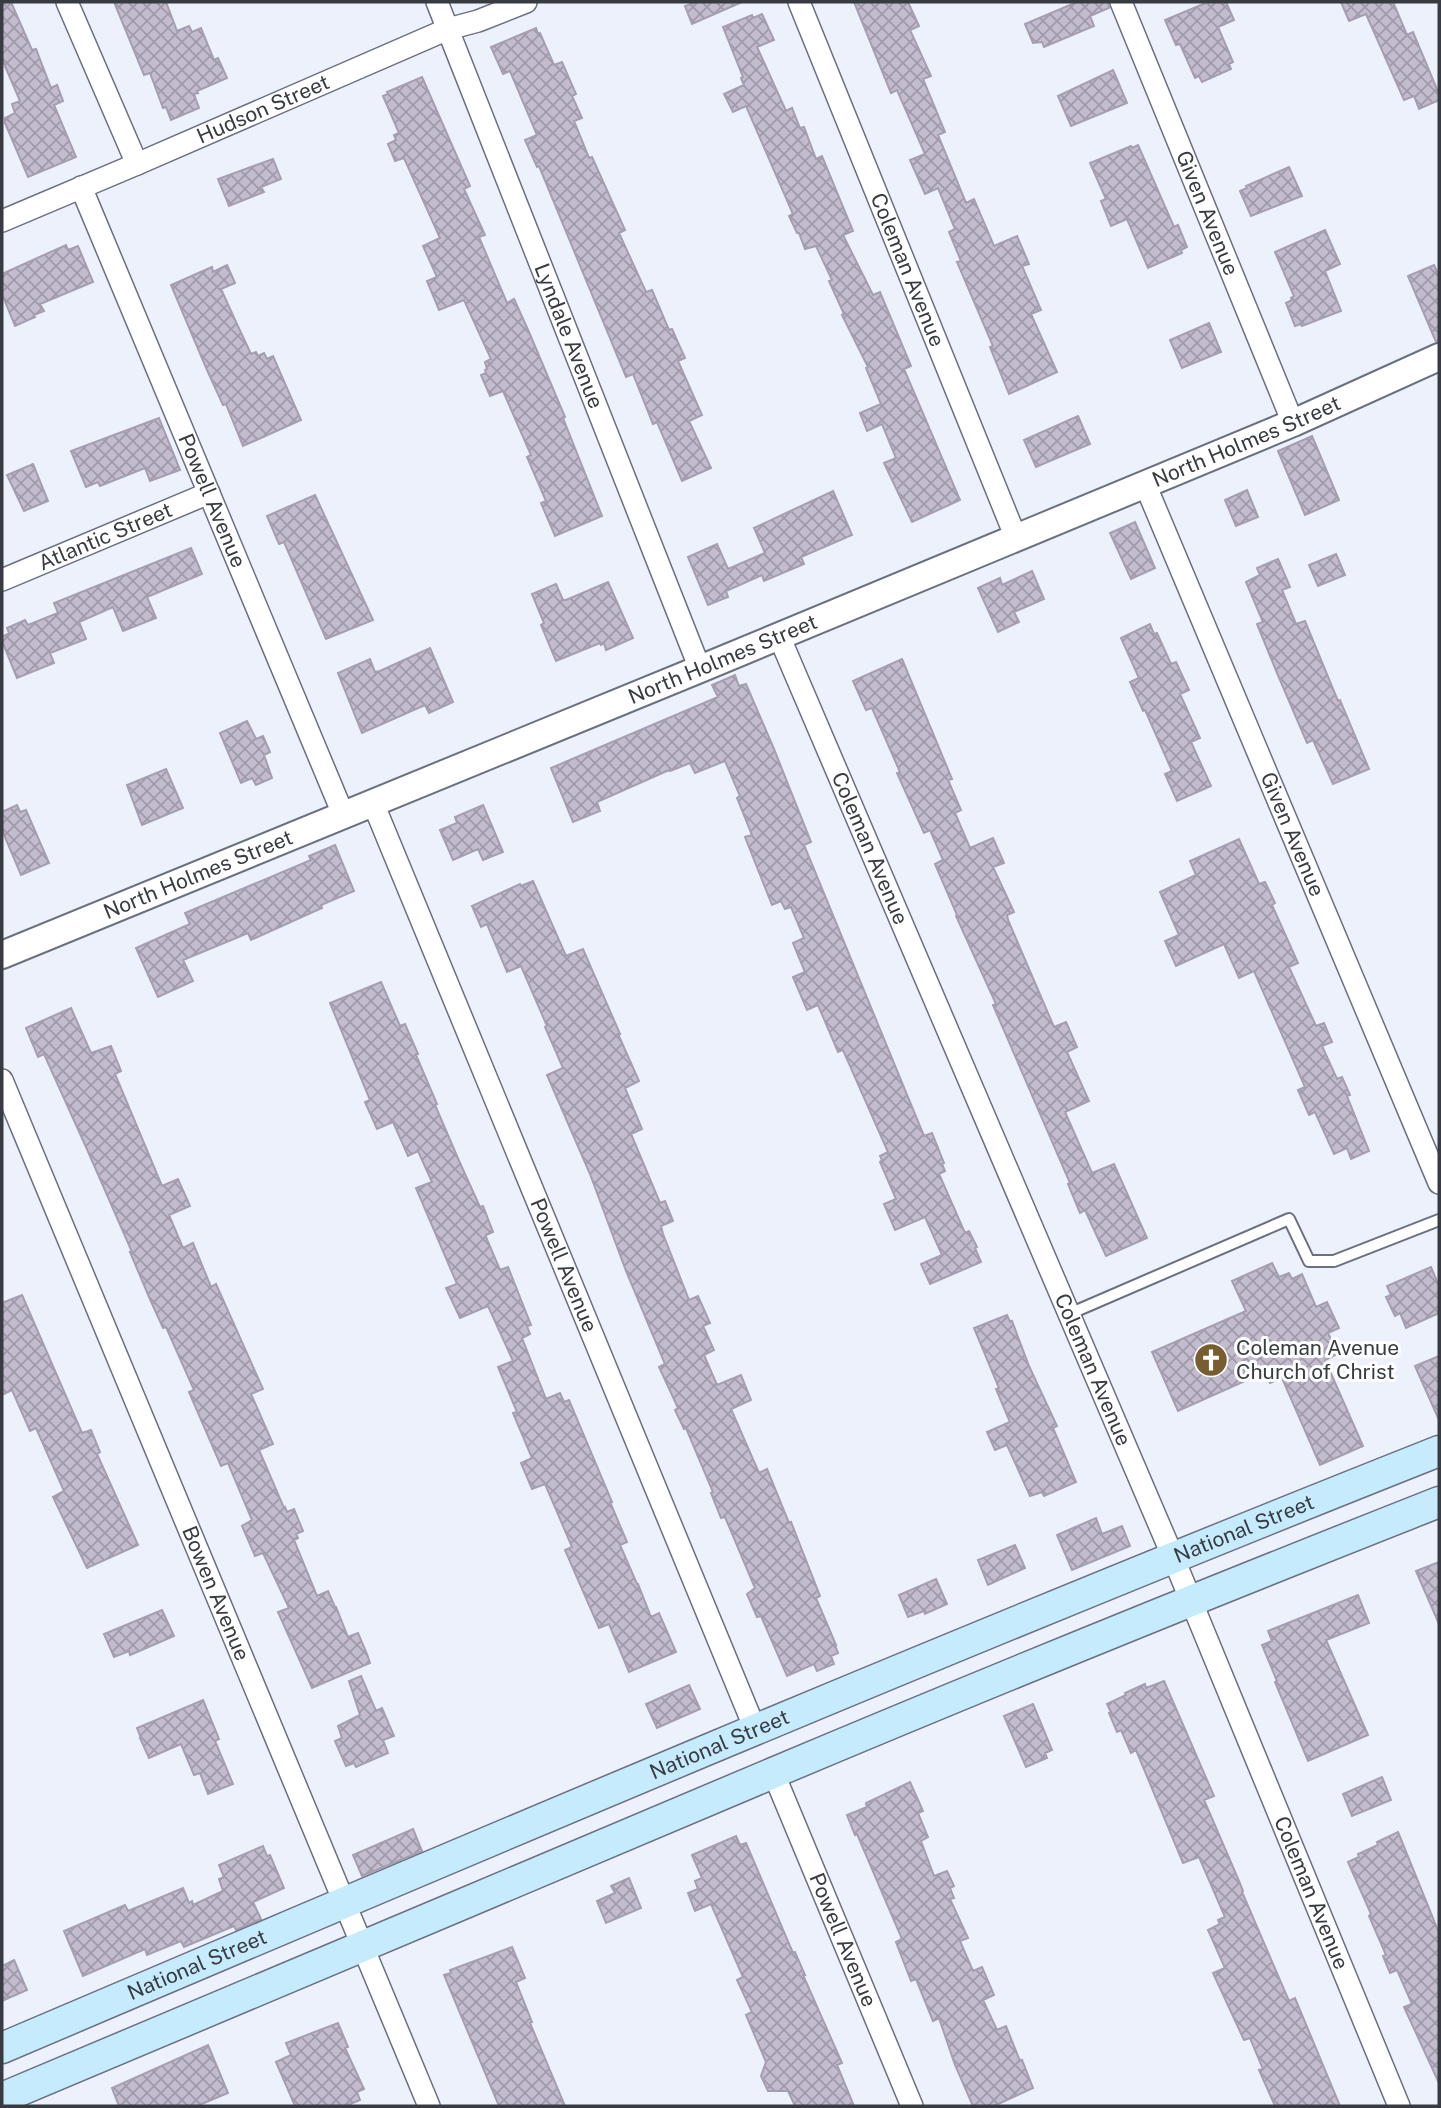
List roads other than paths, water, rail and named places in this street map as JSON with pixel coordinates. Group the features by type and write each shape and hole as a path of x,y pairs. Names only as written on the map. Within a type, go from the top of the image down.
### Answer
{"main road":[{"name":"National Street","path":"2,2048 755,1729 1172,1557 1439,1451"},
{"path":"2,2098 774,1772 1190,1600 1439,1502"}],"street":[{"path":"67,2 137,164"},
{"name":"Lyndale Avenue","path":"437,2 700,669"},
{"name":"Hudson Street","path":"2,221 448,29 526,2"},
{"name":"Coleman Avenue","path":"799,2 1016,538"},
{"name":"Given Avenue","path":"1121,2 1293,423"},
{"name":"Powell Avenue","path":"81,187 343,814"},
{"name":"North Holmes Street","path":"2,955 1293,423 1439,357"},
{"name":"Given Avenue","path":"1145,484 1439,1184"},
{"name":"Atlantic Street","path":"2,580 209,493"},
{"name":"Coleman Avenue","path":"779,636 1172,1557 1399,2106"},
{"name":"Powell Avenue","path":"373,803 755,1729"},
{"name":"Bowen Avenue","path":"2,1080 429,2106"},
{"name":"Powell Avenue","path":"774,1772 912,2106"}],"lane":[{"path":"1069,1314 1289,1219 1309,1261 1323,1262 1334,1261 1439,1220"}],"place":[{"name":"Coleman Avenue Church of Christ","path":"1211,1360"}]}
